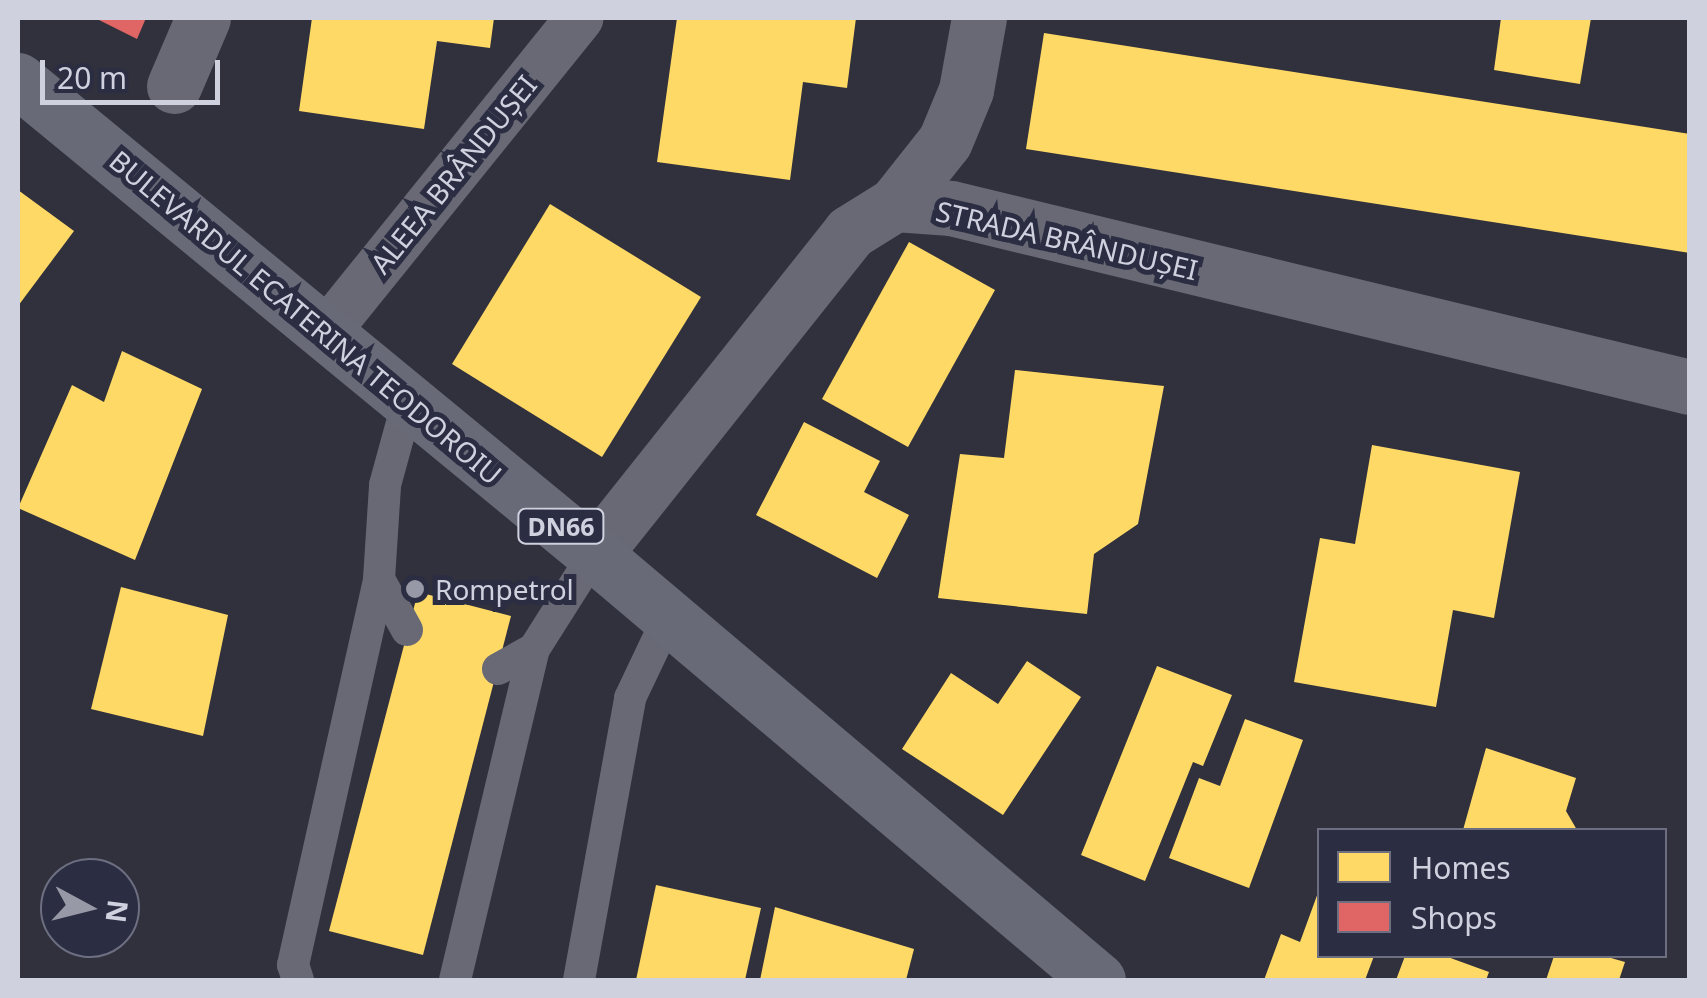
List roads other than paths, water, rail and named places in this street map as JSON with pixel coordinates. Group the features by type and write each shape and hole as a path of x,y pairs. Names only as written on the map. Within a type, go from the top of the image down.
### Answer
{"main road":[{"name":"BULEVARDUL ECATERINA TEODOROIU","path":"18,80 594,554 1098,980"}],"street":[{"path":"174,86 202,18"},
{"name":"ALEEA BRÂNDUȘEI","path":"327,332 580,18"},
{"path":"594,554 850,232 894,204 946,141 966,90 979,18"},
{"name":"STRADA BRÂNDUȘEI","path":"894,204 951,208 1690,387"}],"lane":[{"path":"298,980 293,965 378,579 385,485 408,401"},
{"path":"455,980 534,649 594,554"},
{"path":"378,579 408,630"},
{"path":"580,980 630,698 668,618"},
{"path":"498,669 534,649"}],"place":[{"name":"Rompetrol","path":"415,589"}]}
